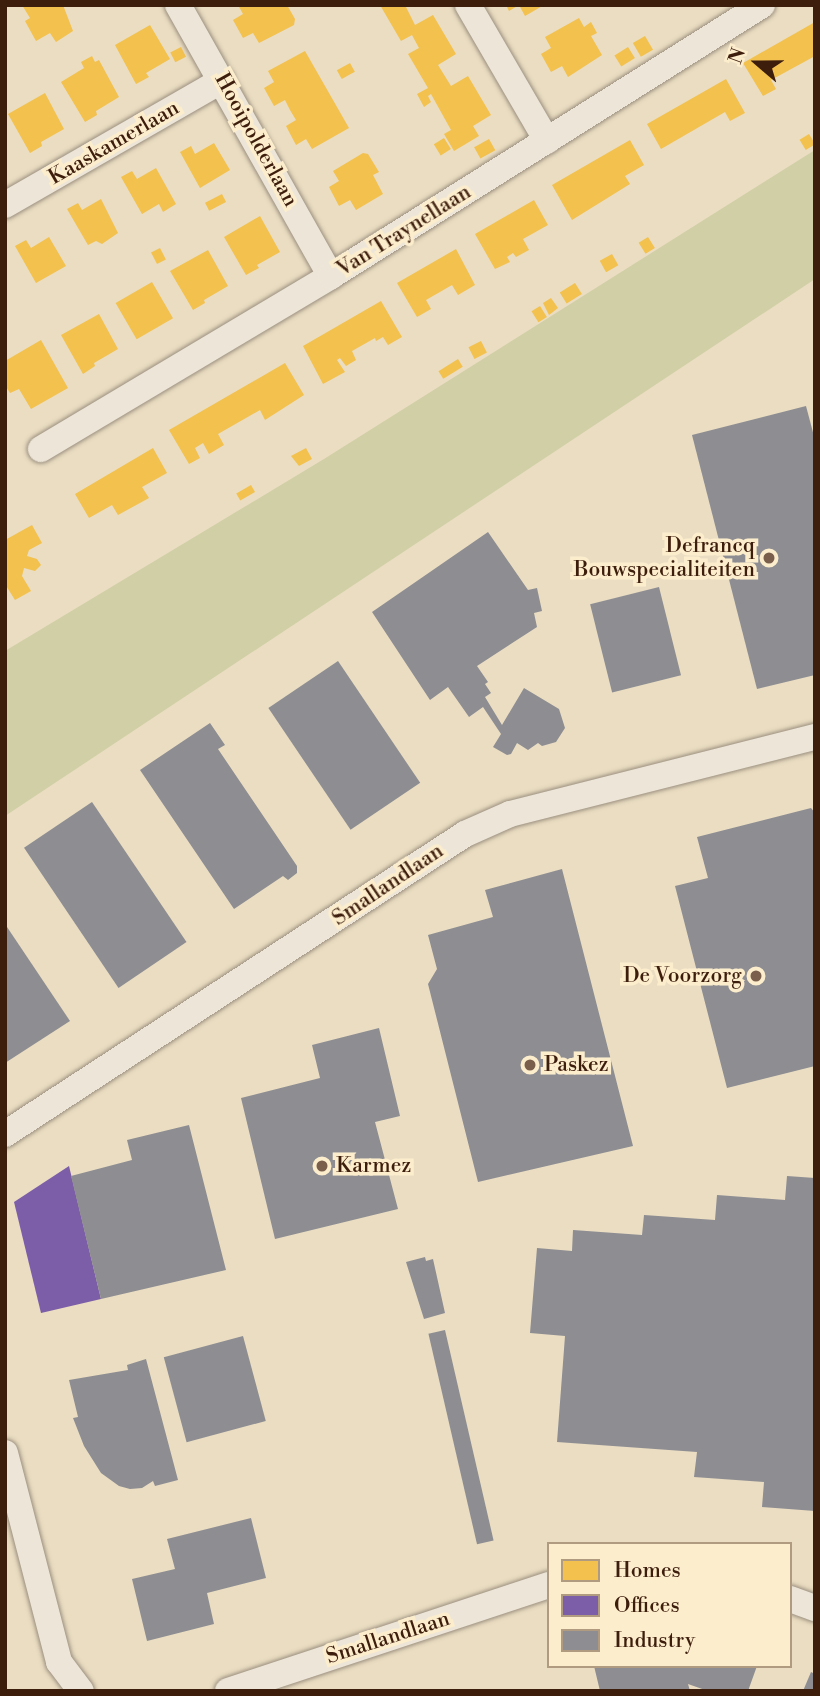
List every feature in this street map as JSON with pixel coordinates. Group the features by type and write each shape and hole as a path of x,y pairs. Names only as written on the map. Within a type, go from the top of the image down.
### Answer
{"street":[{"name":"Hooipolderlaan","path":"178,5 331,276"},
{"path":"468,5 547,141"},
{"name":"Van Traynellaan","path":"41,449 331,276 757,7"},
{"name":"Kaaskamerlaan","path":"5,205 222,80"},
{"name":"Smallandlaan","path":"5,1134 465,834 510,814 815,737"},
{"path":"5,1453 59,1662 81,1691"},
{"name":"Smallandlaan","path":"228,1691 547,1586"},
{"path":"792,1600 815,1608"}],"shaded area":[{"path":"815,150 815,279 5,816 5,651 324,459"}],"building: Homes":[{"path":"22,5 63,5 73,31 56,42 50,33 36,41 25,21 30,18"},
{"path":"238,5 287,5 295,19 294,25 259,43 253,33 243,38 233,20 243,14"},
{"path":"380,5 405,5 415,25 433,15 456,54 438,65 451,86 468,76 491,115 473,126 479,136 454,151 444,134 451,130 431,94 428,96 431,102 424,107 417,94 428,88 408,54 419,48 412,35 401,41"},
{"path":"506,5 519,5 509,11"},
{"path":"519,5 544,5 525,16"},
{"path":"579,18 584,27 591,22 597,33 591,36 602,55 568,77 562,66 551,72 541,54 551,48 545,37"},
{"path":"815,22 815,56 771,80 776,89 763,96 743,63"},
{"path":"150,25 170,59 146,73 149,77 136,84 115,45"},
{"path":"645,36 653,50 641,57 633,43"},
{"path":"181,47 186,57 175,62 170,52"},
{"path":"628,47 635,58 621,67 614,55"},
{"path":"305,51 349,128 312,149 306,139 296,145 286,126 296,120 285,100 274,106 264,88 274,82 268,71"},
{"path":"92,56 95,62 99,60 119,97 96,111 97,115 85,122 61,82 84,68 81,62"},
{"path":"350,63 355,72 342,79 337,70"},
{"path":"726,79 745,113 730,121 725,112 661,149 647,124"},
{"path":"45,93 64,129 41,142 42,146 30,153 8,114"},
{"path":"809,134 815,144 806,150 800,140"},
{"path":"444,138 451,149 441,155 434,144"},
{"path":"489,139 495,150 480,159 474,147"},
{"path":"630,140 644,165 625,176 630,184 572,220 552,185"},
{"path":"214,143 230,170 200,188 180,152 191,146 195,154"},
{"path":"363,153 368,154 379,172 373,175 383,194 356,210 350,200 339,206 329,187 339,181 333,171"},
{"path":"156,168 176,204 163,212 159,204 142,214 121,177 132,171 137,179"},
{"path":"222,194 226,202 209,211 205,203"},
{"path":"101,199 118,233 102,244 96,241 88,245 67,209 78,203 82,210"},
{"path":"534,200 548,225 523,239 529,250 516,257 513,253 507,257 510,262 495,269 475,234"},
{"path":"260,216 280,252 257,265 259,268 246,275 224,237"},
{"path":"49,237 66,266 36,283 15,246 26,240 31,248"},
{"path":"648,237 655,248 646,254 639,243"},
{"path":"160,248 166,260 157,264 151,253"},
{"path":"456,249 475,285 458,295 452,285 426,300 431,309 417,317 397,283"},
{"path":"208,250 228,286 193,310 170,271"},
{"path":"612,254 618,265 606,272 600,261"},
{"path":"152,282 173,318 137,339 116,303"},
{"path":"575,283 582,294 567,304 560,293"},
{"path":"551,298 558,308 549,315 543,303"},
{"path":"381,301 402,337 388,345 383,337 376,341 375,338 352,351 356,360 346,366 340,358 337,360 345,372 323,384 303,346"},
{"path":"540,306 547,317 538,322 532,311"},
{"path":"99,314 118,349 94,363 95,366 83,374 61,335"},
{"path":"41,340 68,388 31,409 19,389 10,393 5,385 5,361"},
{"path":"481,341 487,353 474,359 469,347"},
{"path":"458,359 463,367 443,379 438,371"},
{"path":"285,363 304,395 265,420 260,410 218,434 224,445 209,454 203,443 195,448 200,458 189,464 169,430"},
{"path":"153,448 167,473 142,487 149,498 118,515 112,505 89,518 75,494"},
{"path":"306,448 312,459 299,466 291,456"},
{"path":"251,485 255,492 240,500 236,493"},
{"path":"32,525 42,543 29,550 27,556 37,559 41,565 35,571 24,568 22,576 31,591 15,600 5,584 5,540"}],"building: Offices":[{"path":"69,1166 101,1299 41,1313 14,1202"}],"building: Industry":[{"name":"Defrancq Bouwspecialiteiten","path":"806,406 815,440 815,675 757,689 692,435"},
{"path":"488,532 528,590 537,588 542,611 534,613 537,627 477,666 488,682 485,684 491,693 485,697 502,725 524,688 559,709 565,728 556,742 542,746 538,743 528,750 517,743 511,754 507,755 493,747 501,734 483,707 469,717 448,687 430,700 372,612"},
{"path":"659,587 681,675 612,692 590,604"},
{"path":"338,661 420,783 351,830 268,708"},
{"path":"210,723 225,745 218,749 297,866 297,873 288,880 283,876 234,909 140,770"},
{"path":"92,802 187,942 119,988 24,848"},
{"name":"De Voorzorg","path":"811,808 815,813 815,1066 727,1088 675,886 708,878 697,837"},
{"name":"Paskez","path":"562,869 633,1146 478,1182 428,984 437,969 428,935 493,917 485,890"},
{"path":"5,924 70,1021 5,1063"},
{"name":"Karmez","path":"379,1028 400,1116 375,1122 398,1209 275,1239 241,1098 320,1078 312,1045"},
{"path":"189,1125 226,1270 101,1299 71,1176 132,1160 127,1140"},
{"path":"787,1176 815,1178 815,1511 762,1507 764,1482 694,1477 697,1452 557,1442 565,1336 530,1333 537,1248 572,1251 573,1230 642,1235 644,1215 715,1220 717,1195 785,1200"},
{"path":"425,1257 426,1261 433,1259 445,1313 424,1319 406,1262"},
{"path":"445,1330 494,1540 477,1544 428,1334"},
{"path":"243,1336 266,1421 187,1442 164,1357"},
{"path":"146,1359 178,1480 155,1486 153,1481 142,1488 130,1489 119,1486 101,1473 84,1446 73,1418 78,1417 69,1380 128,1370 127,1365"},
{"path":"251,1518 266,1578 207,1593 214,1624 147,1641 132,1579 175,1569 167,1539"},
{"path":"594,1668 756,1668 748,1691 708,1691 688,1684 690,1691 600,1691"},
{"path":"811,1672 815,1674 815,1691 803,1691"}],"place":[{"name":"Defrancq Bouwspecialiteiten","path":"769,558"},
{"name":"De Voorzorg","path":"756,976"},
{"name":"Paskez","path":"530,1065"},
{"name":"Karmez","path":"322,1166"}]}
